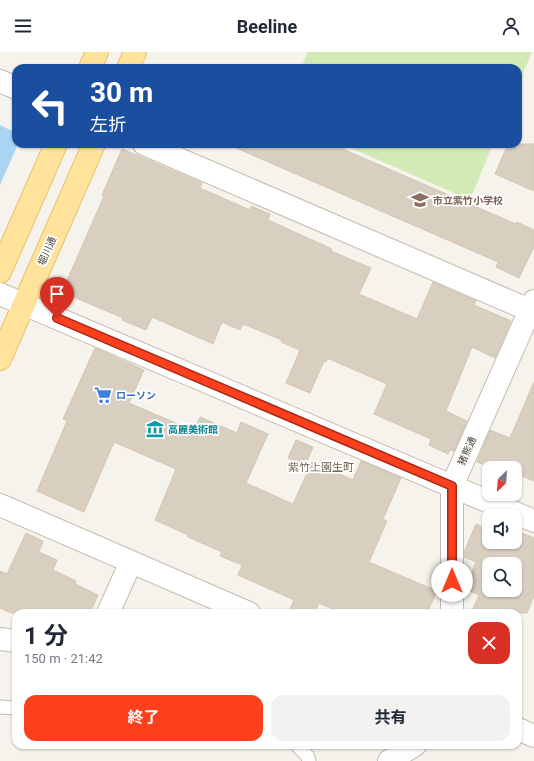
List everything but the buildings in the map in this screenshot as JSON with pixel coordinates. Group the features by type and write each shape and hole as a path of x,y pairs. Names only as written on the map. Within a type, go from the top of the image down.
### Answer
{"main road":[{"path":"92,64 97,52"},
{"path":"130,64 135,52"},
{"path":"0,272 54,148"},
{"name":"堀川通","path":"0,358 92,148"}],"street":[{"path":"0,81 12,86"},
{"path":"153,148 533,308"},
{"path":"0,294 534,521"},
{"name":"猪熊通","path":"452,609 452,486 533,308"},
{"path":"0,505 240,609"},
{"path":"110,609 131,562"},
{"path":"0,638 12,640"},
{"path":"522,731 534,736"},
{"path":"389,761 408,749"}],"lane":[{"path":"0,707 12,708"},
{"path":"301,749 308,757 309,761"}],"green space":[{"path":"308,52 532,52 522,76 522,64 303,64"},
{"path":"351,148 491,148 470,200"}],"water":[{"path":"0,125 12,131 12,148 16,148 0,185"}],"place":[{"name":"市立紫竹小学校","path":"420,200"},
{"name":"ローソン","path":"103,395"},
{"name":"高麗美術館","path":"155,429"}],"district":[{"name":"紫竹上園生町","path":"321,467"}],"route":[{"path":"57,318 452,486 452,581"}]}
